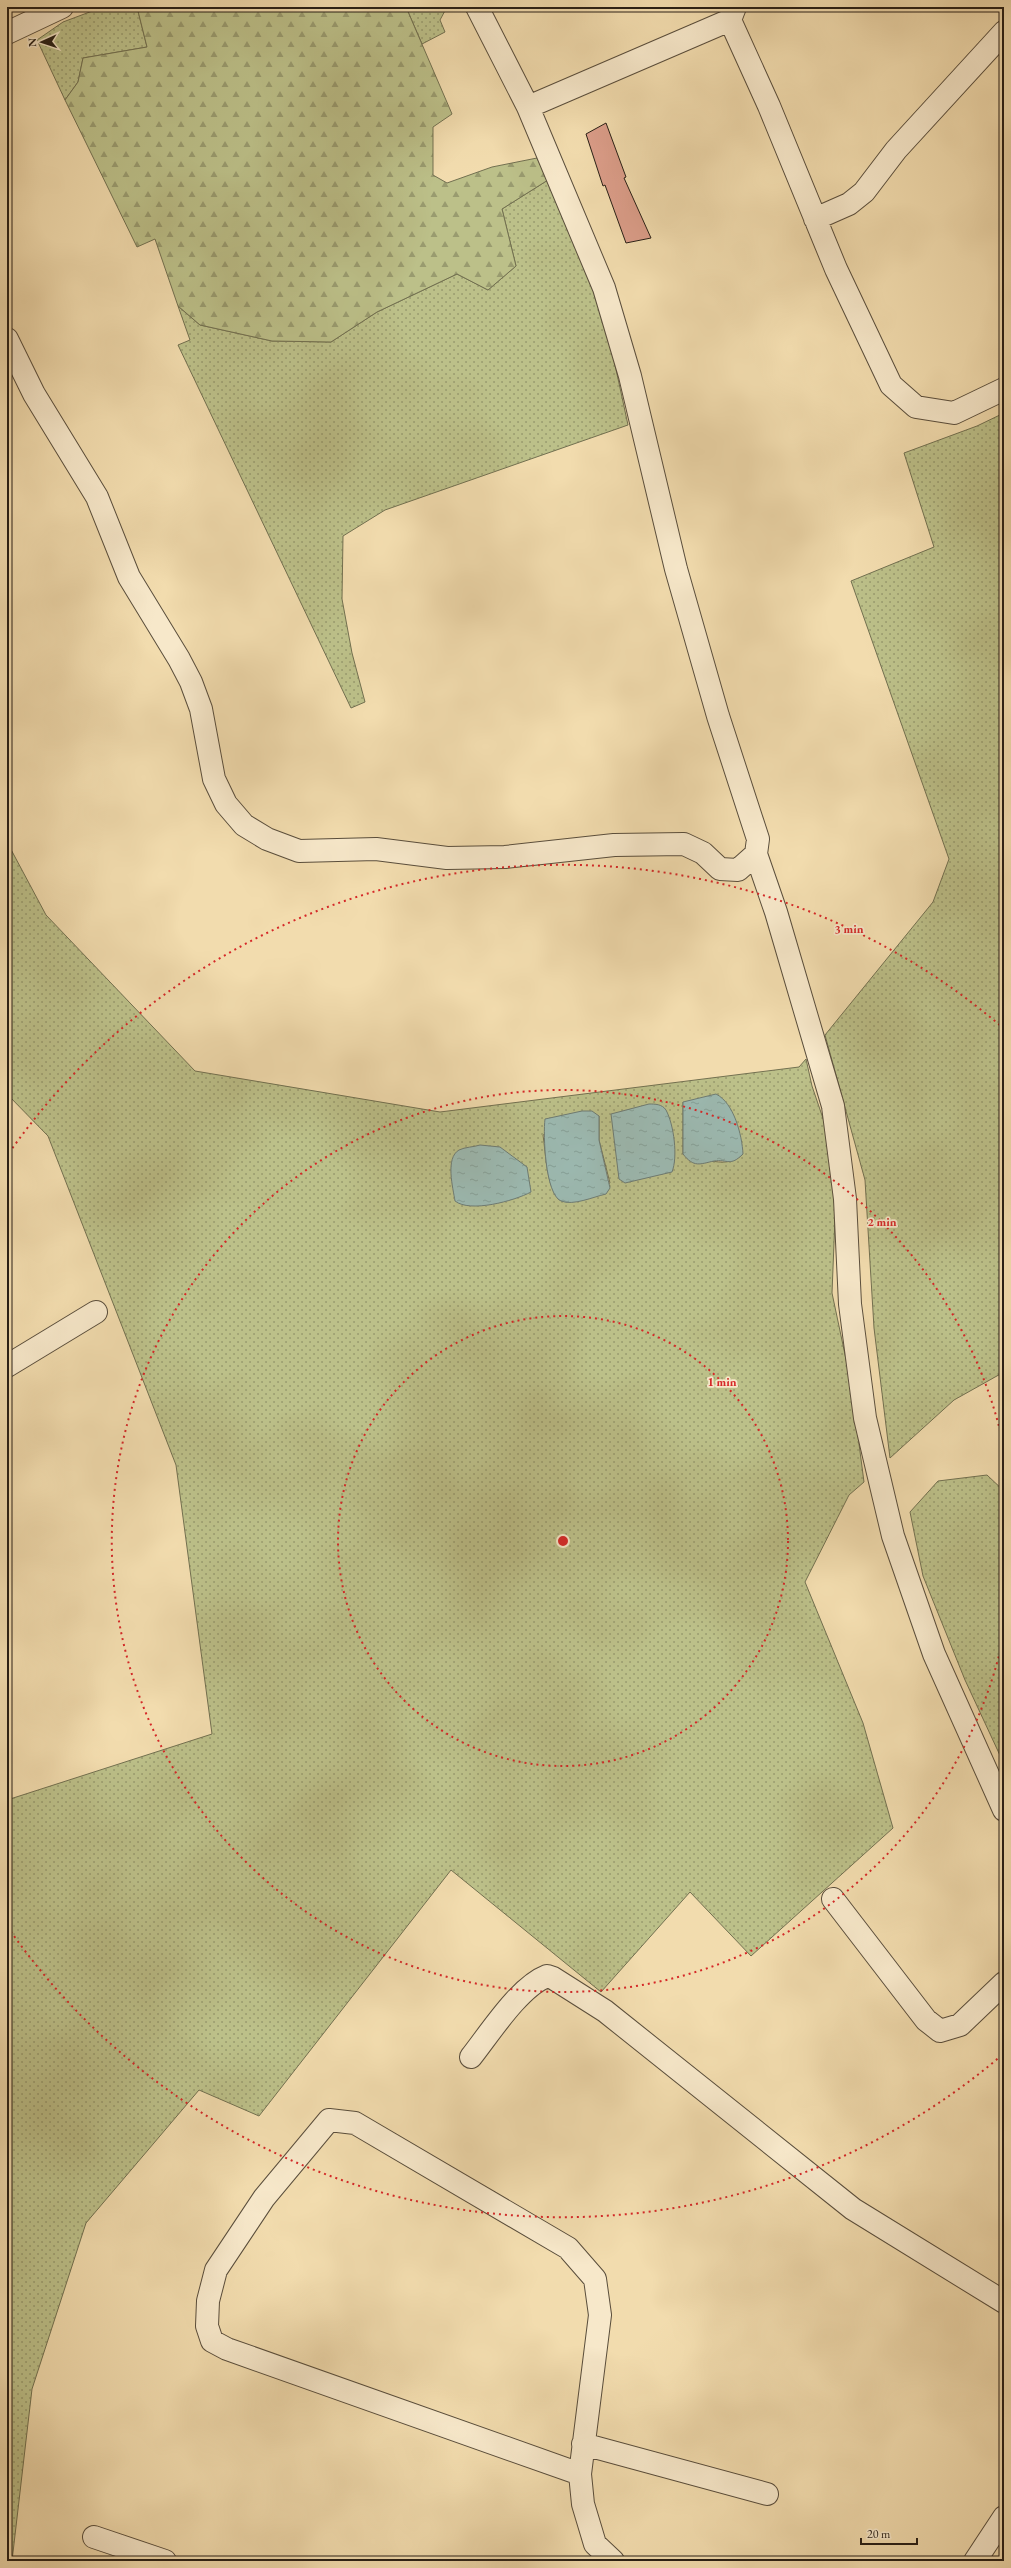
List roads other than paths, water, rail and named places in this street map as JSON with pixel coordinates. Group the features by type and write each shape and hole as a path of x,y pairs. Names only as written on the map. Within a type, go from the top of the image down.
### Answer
{"street":[{"path":"7,33 62,7"},
{"path":"477,7 528,107 604,288 630,376 676,569 718,716 758,839 756,854 774,905 833,1106 845,1198 850,1304 865,1418 893,1536 934,1654 1004,1810"},
{"path":"528,107 733,14 836,269 891,385 916,407 954,413 1004,389"},
{"path":"815,219 849,204 864,192 896,150 1004,32"},
{"path":"7,339 34,394 97,497 129,577 179,659 191,682 201,709 214,779 226,804 244,825 267,839 298,851 376,849 447,858 476,858 614,845 684,844 703,853 720,869 738,870 756,854"},
{"path":"7,1366 96,1312"},
{"path":"833,1899 926,2020 940,2031 960,2025 1004,1983"},
{"path":"471,2057 514,2003 534,1983 547,1976 553,1978 605,2011 853,2209 1004,2302"},
{"path":"580,2474 227,2349 212,2341 207,2326 208,2301 216,2270 264,2198 329,2120 355,2123 568,2248 595,2279 600,2315 580,2474 583,2504 595,2544 613,2561"},
{"path":"583,2444 767,2494"},
{"path":"975,2561 1004,2517"},
{"path":"94,2537 165,2561"}],"water":[{"path":"716,1094 728,1104 736,1120 741,1138 743,1154 739,1158 729,1162 714,1161 697,1164 683,1154 683,1102"},
{"path":"649,1104 660,1105 666,1110 669,1116 675,1150 674,1166 672,1172 625,1183 619,1179 611,1114"},
{"path":"582,1111 592,1111 599,1116 599,1140 610,1188 606,1194 577,1202 561,1201 551,1187 548,1176 544,1137 545,1119"},
{"path":"480,1145 500,1147 527,1167 531,1192 514,1199 481,1206 471,1206 455,1201 451,1174 452,1160 459,1150"}]}
